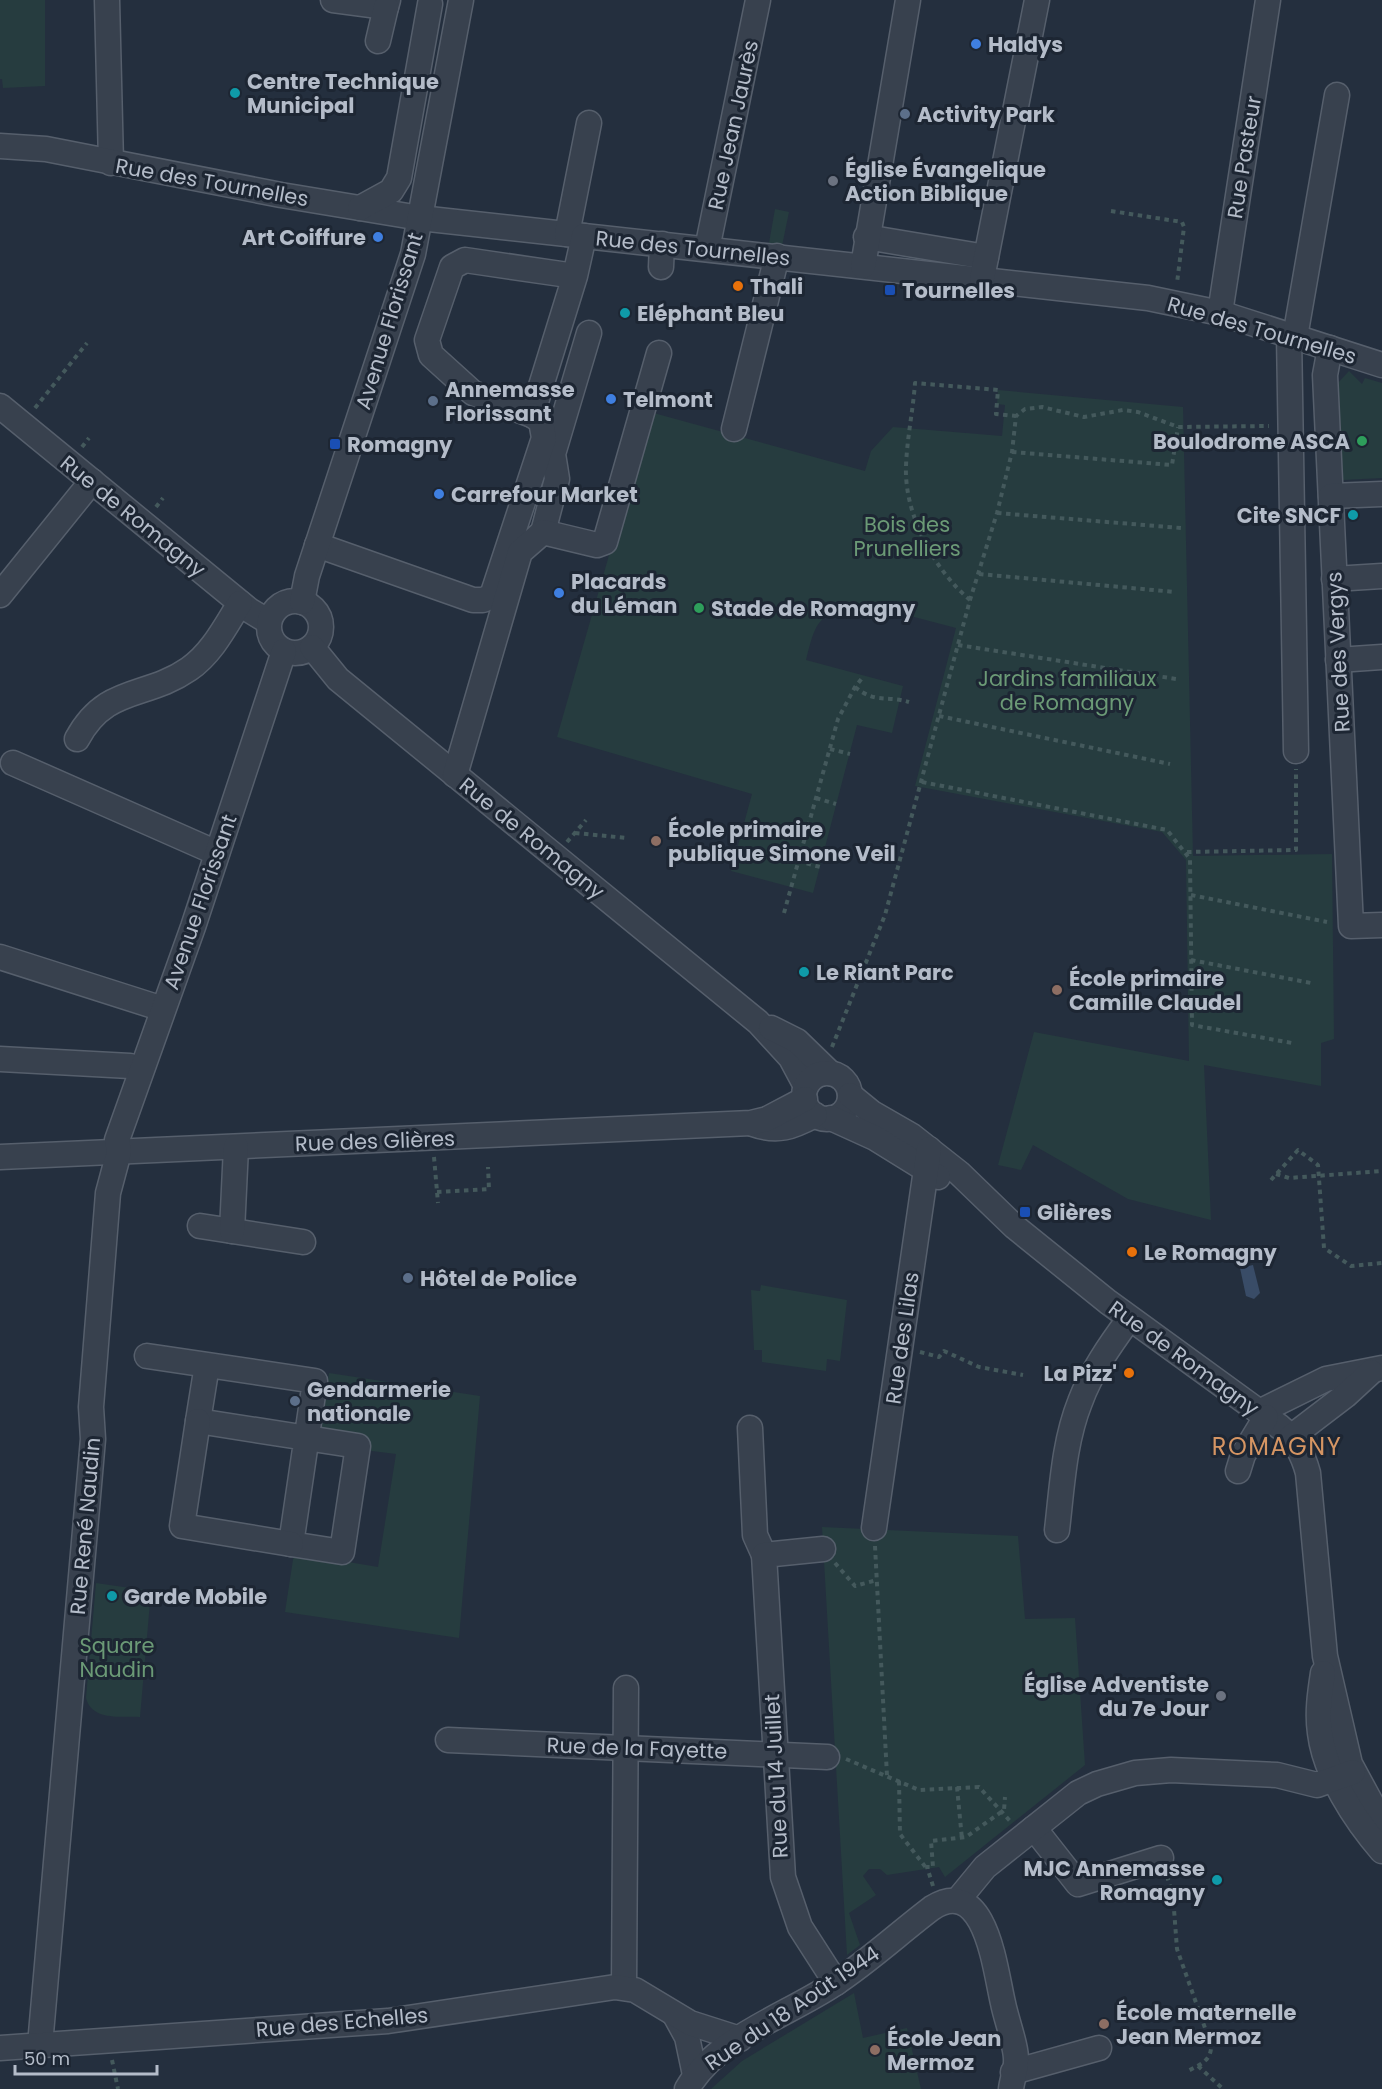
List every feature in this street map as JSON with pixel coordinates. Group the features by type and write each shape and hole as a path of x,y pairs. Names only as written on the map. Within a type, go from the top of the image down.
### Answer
{"street":[{"path":"107,0 111,163"},
{"path":"333,0 387,3 378,41"},
{"name":"Rue Jean Jaurès","path":"707,249 758,0"},
{"path":"863,266 866,237 908,0"},
{"path":"866,237 984,268 1037,0"},
{"name":"Rue Pasteur","path":"1220,313 1268,0"},
{"path":"360,208 391,191 399,178 422,2 461,4"},
{"name":"Avenue Florissant","path":"302,602 304,586 317,545 413,254 461,4"},
{"path":"1296,751 1291,425 1292,336 1337,94"},
{"path":"532,415 575,276 576,235 589,123"},
{"name":"Rue des Tournelles","path":"0,146 46,149 111,163 420,218 576,235 661,256 707,249 863,266 984,268 1220,313 1382,365"},
{"path":"734,429 777,256"},
{"path":"317,545 473,600 483,600 492,596 544,438 541,421 532,415 493,403 473,393 455,380 428,349 427,340 452,267 465,260 575,276"},
{"path":"395,309 433,322"},
{"path":"455,774 520,552 543,532 556,479 553,454 589,333"},
{"name":"Rue des Vergys","path":"1330,348 1324,375 1351,926 1382,925"},
{"path":"543,532 597,545 605,542 659,353"},
{"name":"Rue de Romagny","path":"0,406 240,603 269,622"},
{"path":"0,595 92,481"},
{"path":"1330,496 1382,494"},
{"path":"1335,579 1382,576"},
{"path":"302,602 313,608 321,622 319,638 312,647 297,654 284,651 272,641 269,622 281,604 302,602"},
{"path":"77,739 88,721 106,704 172,678 193,666 211,648 240,603"},
{"name":"Rue de Romagny","path":"312,647 338,680 758,1022 791,1058 814,1105 860,1130 928,1159"},
{"name":"Avenue Florissant","path":"118,1152 117,1140 217,853 284,651"},
{"path":"1338,660 1382,657"},
{"path":"13,763 217,853"},
{"path":"0,957 163,1009"},
{"name":"Rue de Romagny","path":"758,1022 793,1038 830,1073"},
{"path":"0,1059 130,1066"},
{"path":"830,1073 845,1081 850,1095 845,1111 814,1105 815,1077 830,1073"},
{"name":"Rue de Romagny","path":"850,1095 928,1159 982,1193 1015,1227 1129,1319 1263,1414 1291,1437 1302,1454 1308,1473 1325,1656 1341,1766 1382,1851"},
{"name":"Rue des Glières","path":"0,1158 751,1123 814,1105"},
{"path":"232,1231 236,1147"},
{"name":"Rue René Naudin","path":"40,2044 92,1462 91,1407 108,1193 118,1152"},
{"name":"Rue des Lilas","path":"874,1528 928,1159"},
{"path":"200,1226 303,1242"},
{"path":"1058,1530 1064,1466 1077,1410 1102,1357 1129,1319"},
{"path":"147,1356 315,1381 291,1544"},
{"path":"198,1421 358,1446 342,1552 182,1526 198,1421 207,1365"},
{"path":"1238,1471 1243,1455 1263,1414 1326,1379 1376,1370"},
{"path":"1291,1437 1376,1370"},
{"name":"Rue du 14 Juillet","path":"750,1428 755,1535 764,1555 780,1854 785,1889 803,1933 836,1983"},
{"path":"764,1555 823,1549"},
{"path":"626,1688 624,1987 650,1998 675,2015 740,2039"},
{"name":"Rue de la Fayette","path":"448,1740 827,1757"},
{"path":"1100,2048 1014,2074 985,1930 972,1909 957,1901 977,1874 1078,1793 1097,1784 1154,1771 1277,1775 1313,1785 1341,1766"},
{"name":"Rue de Romagny","path":"1341,1766 1374,1795 1382,1823"},
{"path":"1028,1832 1078,1884 1161,1858"},
{"name":"Rue du 18 Août 1944","path":"691,2082 715,2056 836,1983 932,1908 946,1902 957,1901"},
{"name":"Rue des Echelles","path":"0,2048 388,2021 624,1987"},
{"path":"675,2015 687,2037 691,2082"}],"path":[{"path":"1111,211 1183,223 1174,303"},
{"path":"50,388 87,343"},
{"path":"970,600 960,591 935,557 918,527 910,502 906,466 915,383 998,390 996,414 1016,416 1025,410 1042,407 1092,417 1123,410 1147,415 1178,427 1291,425"},
{"path":"831,1048 885,915 970,600 997,513 1012,452 1016,416"},
{"path":"1012,452 1172,465 1178,427"},
{"path":"997,513 1181,528"},
{"path":"979,574 1175,592"},
{"path":"958,645 1176,680"},
{"path":"784,913 838,719 855,687 864,676"},
{"path":"855,687 872,698 892,697 909,702"},
{"path":"939,716 1170,764"},
{"path":"830,748 850,754"},
{"path":"1186,852 1296,850 1296,751"},
{"path":"922,782 1163,828 1171,833 1186,852 1190,863 1192,1024 1292,1043"},
{"path":"816,798 836,804"},
{"path":"554,856 586,820"},
{"path":"575,833 627,838"},
{"path":"798,861 820,867"},
{"path":"1191,895 1327,922"},
{"path":"1191,960 1311,983"},
{"path":"1271,1180 1298,1149 1318,1165 1324,1248 1351,1266 1382,1263"},
{"path":"437,1192 489,1189 488,1167"},
{"path":"1276,1174 1285,1178 1382,1170"},
{"path":"436,1175 438,1203"},
{"path":"901,1346 939,1357 944,1351 979,1367 1023,1375"},
{"path":"874,1528 887,1776"},
{"path":"823,1549 853,1585 861,1586 877,1580"},
{"path":"827,1757 847,1760 922,1791 979,1787 1002,1811 1028,1832"},
{"path":"899,1781 900,1834 927,1868 933,1867 931,1841 962,1839 972,1835 1002,1811 1005,1807 1005,1797"},
{"path":"957,1787 962,1839"},
{"path":"1161,1858 1173,1896 1177,1949 1211,2045 1211,2054 1198,2066 1186,2072"},
{"path":"107,2039 118,2089"},
{"path":"1198,2066 1223,2089"}],"green space":[{"path":"0,0 45,0 45,86 3,88 2,79 0,79"},
{"path":"775,209 789,212 782,246 769,243"},
{"name":"Boulodrome ASCA","path":"1349,371 1362,384 1365,378 1382,383 1382,478 1343,480 1338,383"},
{"path":"998,390 1183,407 1193,856 1332,854 1334,1039 1321,1043 1321,1086 1204,1065 1211,1220 1128,1199 1033,1145 1021,1170 998,1165 1034,1032 1189,1061 1186,860 1162,832 915,786 956,628 865,604 861,617 836,614 821,620 816,627 806,660 903,686 892,733 857,725 813,893 731,871 752,794 557,737 650,412 865,471 871,451 893,427 1002,436 1005,405 997,404"},
{"path":"761,1285 847,1300 840,1361 827,1359 826,1371 762,1362 762,1350 754,1350 751,1290 760,1291"},
{"path":"329,1373 480,1396 459,1638 285,1612 294,1553 378,1567 396,1454 364,1450 320,1431"},
{"path":"822,1527 1018,1536 1025,1619 1075,1618 1085,1765 945,1877 939,1867 887,1875 880,1869 869,1869 863,1876 876,1895 849,1913 860,1945 847,1955"},
{"name":"Square Naudin","path":"96,1583 151,1591 140,1717 100,1714 94,1711 86,1698"},
{"name":"École Jean Mermoz","path":"854,1993 863,2038 907,2028 921,2089 711,2089 742,2061"}],"water":[{"path":"1253,1265 1260,1293 1254,1299 1246,1296 1240,1268"}],"place":[{"name":"Haldys","path":"976,44"},
{"name":"Centre Technique Municipal","path":"235,93"},
{"name":"Activity Park","path":"905,114"},
{"name":"Église Évangelique Action Biblique","path":"833,181"},
{"name":"Art Coiffure","path":"378,237"},
{"name":"Thali","path":"738,286"},
{"name":"Tournelles","path":"890,290"},
{"name":"Eléphant Bleu","path":"625,313"},
{"name":"Telmont","path":"611,399"},
{"name":"Annemasse Florissant","path":"433,401"},
{"name":"Boulodrome ASCA","path":"1362,441"},
{"name":"Romagny","path":"335,444"},
{"name":"Carrefour Market","path":"439,494"},
{"name":"Cite SNCF","path":"1353,515"},
{"name":"Placards du Léman","path":"559,593"},
{"name":"Stade de Romagny","path":"699,608"},
{"name":"École primaire publique Simone Veil","path":"656,841"},
{"name":"Le Riant Parc","path":"804,972"},
{"name":"École primaire Camille Claudel","path":"1057,990"},
{"name":"Glières","path":"1025,1212"},
{"name":"Le Romagny","path":"1132,1252"},
{"name":"Hôtel de Police","path":"408,1278"},
{"name":"La Pizz'","path":"1129,1373"},
{"name":"Gendarmerie nationale","path":"295,1401"},
{"name":"Garde Mobile","path":"112,1596"},
{"name":"Église Adventiste du 7e Jour","path":"1221,1696"},
{"name":"MJC Annemasse Romagny","path":"1217,1880"},
{"name":"École maternelle Jean Mermoz","path":"1104,2024"},
{"name":"École Jean Mermoz","path":"875,2050"}],"district":[{"name":"ROMAGNY","path":"1277,1446"}],"park label":[{"name":"Bois des Prunelliers","path":"907,536"},
{"name":"Jardins familiaux de Romagny","path":"1067,690"}]}
